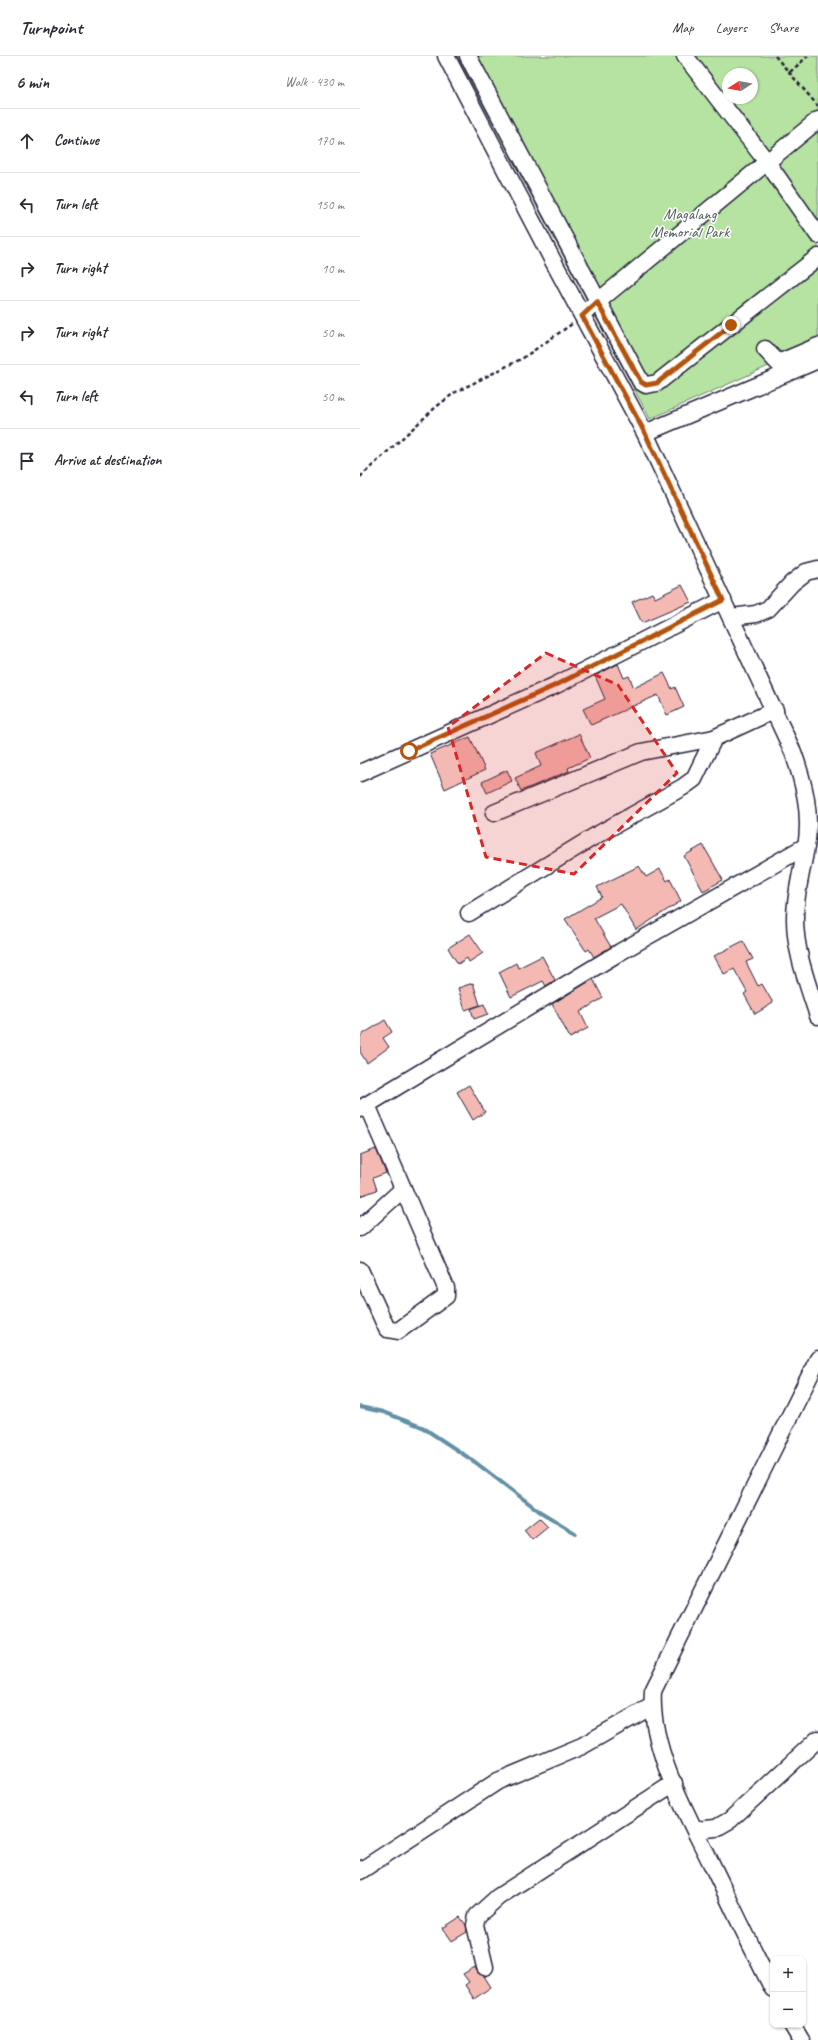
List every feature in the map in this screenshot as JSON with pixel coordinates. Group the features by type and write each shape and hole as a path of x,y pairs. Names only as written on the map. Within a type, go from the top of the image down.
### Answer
{"street":[{"path":"446,56 645,433 812,789 806,846 796,896 795,920 796,941 818,1016"},
{"path":"468,56 597,302 641,382 646,385 657,383 818,257"},
{"path":"685,56 767,162 818,235"},
{"path":"582,316 818,120"},
{"path":"765,349 778,363 818,346"},
{"path":"645,433 818,360"},
{"path":"731,617 756,614 768,609 792,583 806,572 818,569"},
{"path":"360,773 554,686 723,600"},
{"path":"494,813 641,752 714,738 775,710"},
{"path":"469,913 595,836 684,787 694,779 714,738"},
{"path":"360,1270 387,1329 398,1331 446,1296 446,1288 403,1189 363,1107 620,952 806,846"},
{"path":"360,1228 403,1189"},
{"path":"770,1983 695,1830 674,1783 660,1742 652,1706 653,1691 739,1521 818,1359"},
{"path":"360,1871 498,1781 582,1746 652,1706"},
{"path":"695,1830 716,1828 730,1820 818,1739"},
{"path":"485,1967 475,1925 477,1916 498,1897 674,1783"},
{"path":"794,2028 802,2040"}],"path":[{"path":"775,56 818,106"},
{"path":"790,72 808,56"},
{"path":"360,478 436,407 454,393 523,358 552,339 582,316"}],"highlighted area":[{"path":"546,653 618,685 677,773 574,874 486,857 448,727"}],"green space":[{"name":"Magalang Memorial Park","path":"457,56 818,56 818,344 650,419"}],"building":[{"path":"682,585 691,602 642,623 632,602 652,593 655,598"},
{"path":"618,664 624,678 629,676 634,688 664,673 672,689 675,687 684,707 667,715 658,695 591,725 583,709 605,699 595,676"},
{"path":"579,734 590,758 568,768 569,771 521,791 515,778 541,766 536,753"},
{"path":"470,737 485,770 445,789 430,754"},
{"path":"507,770 512,781 487,793 482,782"},
{"path":"703,845 723,880 703,891 684,856"},
{"path":"639,866 646,877 660,869 667,881 670,879 681,901 636,930 621,904 594,918 611,947 594,957 589,949 586,951 565,919 602,897 597,887"},
{"path":"470,934 483,953 469,962 467,958 458,964 448,948"},
{"path":"743,941 753,959 746,962 758,986 762,984 773,1003 755,1014 744,994 747,992 734,969 724,974 714,956"},
{"path":"542,956 555,980 546,986 543,981 511,997 499,972 516,963 518,968"},
{"path":"593,979 603,998 580,1012 588,1028 570,1038 552,1004"},
{"path":"473,983 480,1005 465,1010 458,988"},
{"path":"484,1004 488,1014 474,1019 471,1009"},
{"path":"385,1020 392,1032 383,1038 389,1047 367,1063 360,1052 360,1036"},
{"path":"469,1085 485,1112 473,1120 457,1092"},
{"path":"376,1149 386,1173 373,1178 377,1190 360,1196 360,1155"},
{"path":"539,1518 548,1527 532,1540 524,1530"},
{"path":"460,1917 466,1925 467,1932 452,1941 443,1928"},
{"path":"475,1967 478,1973 484,1976 491,1987 474,1999 465,1985 469,1982 463,1974"}],"waterway":[{"path":"360,1407 383,1412 422,1427 475,1462 539,1511 575,1533"}],"route":[{"path":"409,751 554,686 723,600 645,433 582,316 597,302 641,382 646,385 657,383 731,325"}]}
